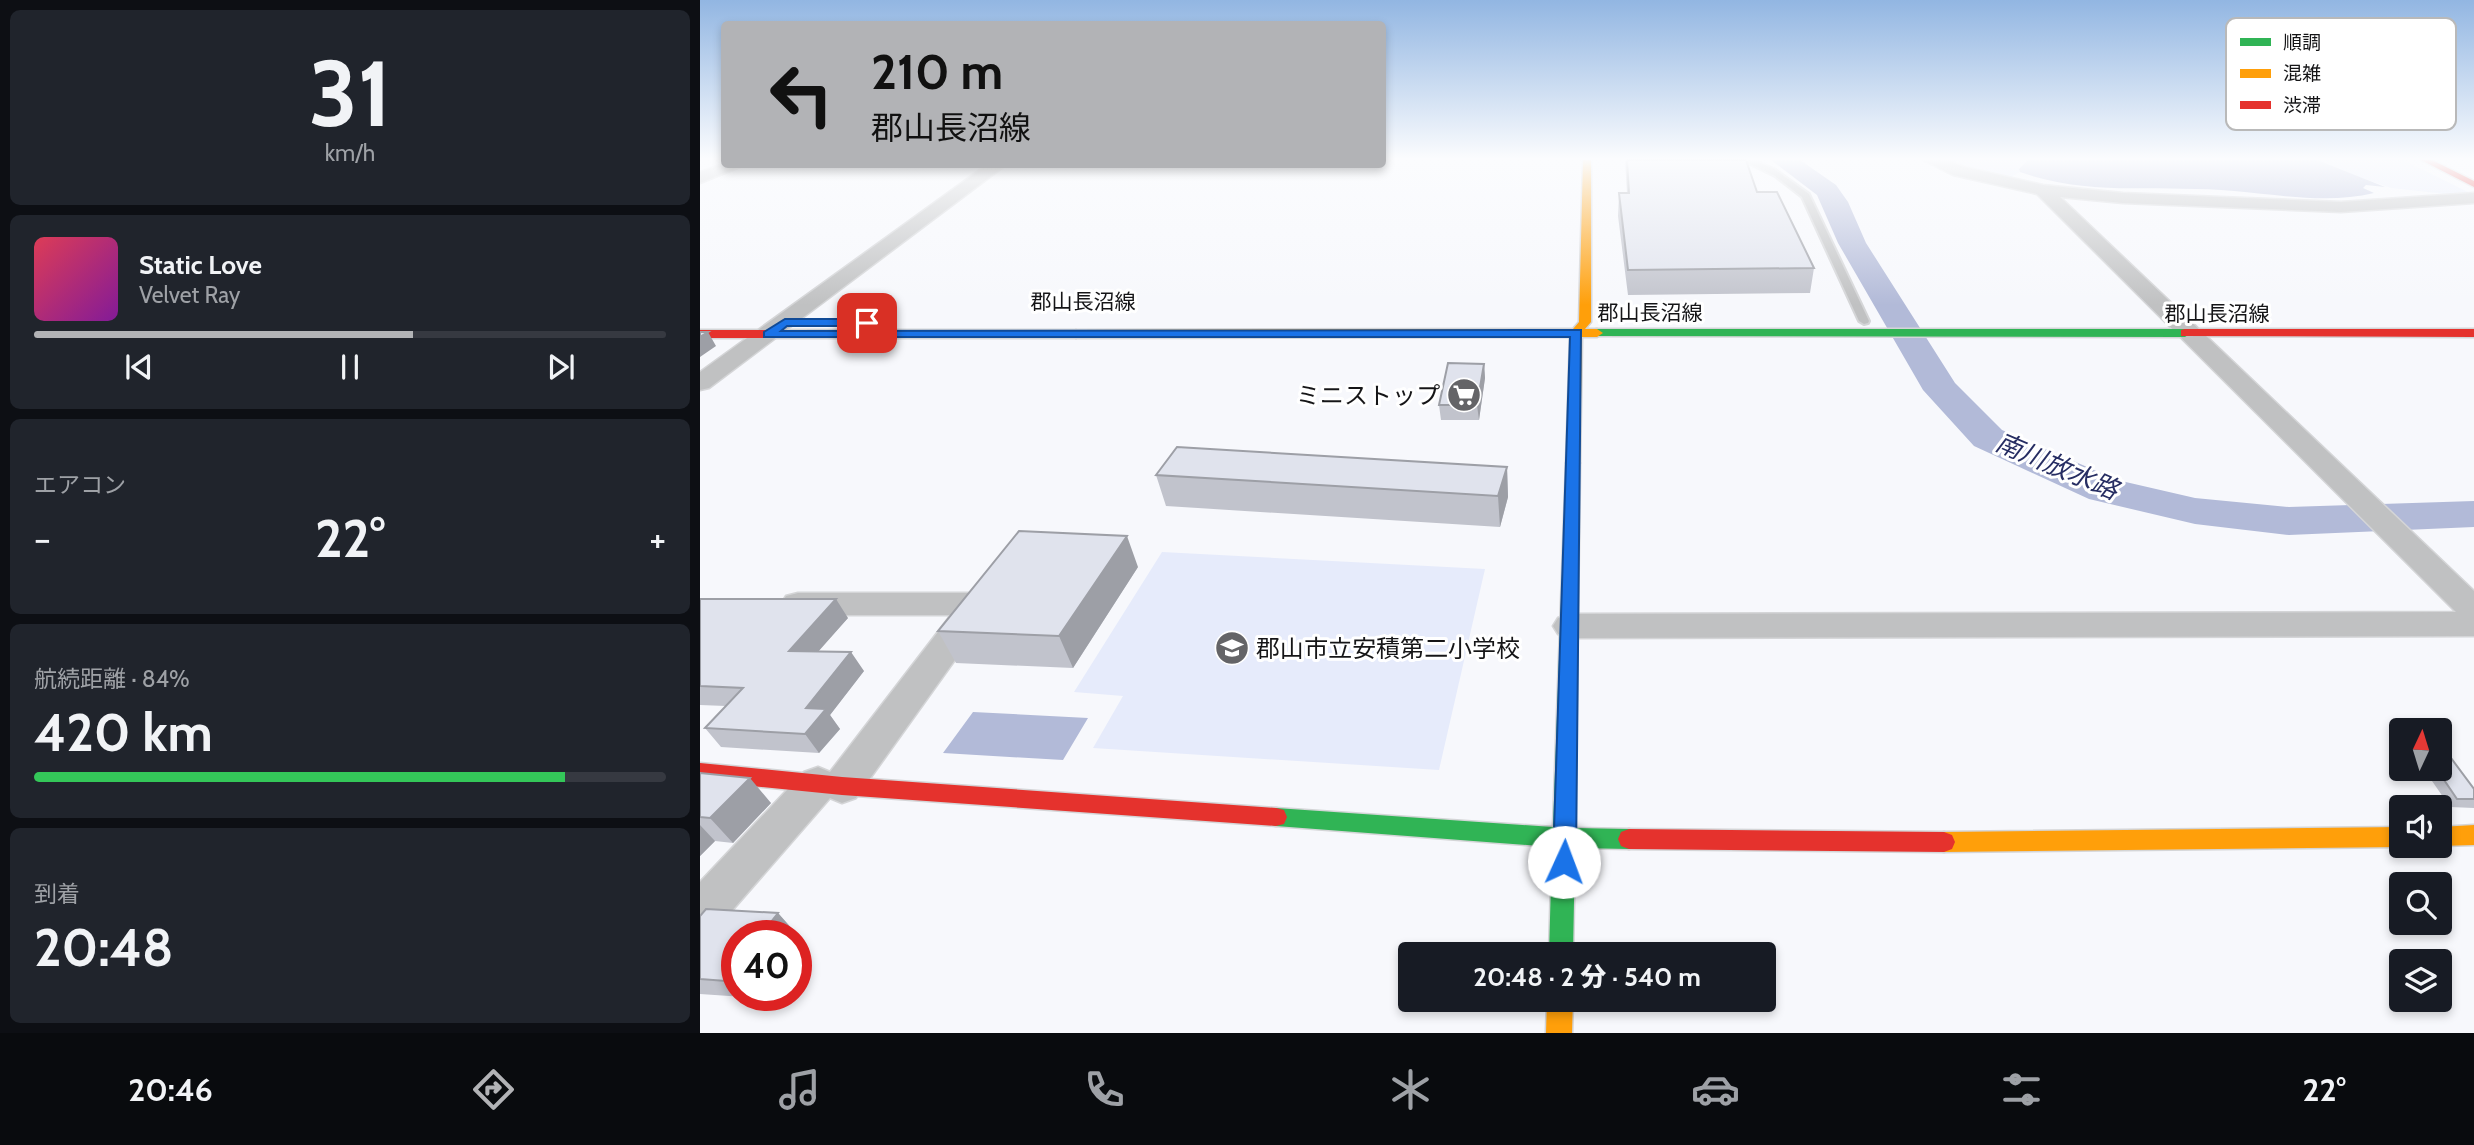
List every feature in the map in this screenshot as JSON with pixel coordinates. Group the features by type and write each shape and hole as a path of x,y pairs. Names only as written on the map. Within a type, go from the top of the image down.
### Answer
{"main road":[{"path":"1561,942 1585,208"},
{"name":"郡山長沼線","path":"2186,328 2474,321"},
{"name":"郡山長沼線","path":"700,334 776,328 1560,322 1580,328"},
{"name":"郡山長沼線","path":"700,323 776,328 1580,328 1873,325 2474,333"},
{"path":"700,772 830,785 1565,838 2035,843 2389,836"},
{"path":"2452,836 2474,835"},
{"path":"1559,1033 1560,1012"}],"street":[{"path":"700,383 939,208"},
{"path":"2062,208 2474,610"},
{"path":"700,914 830,785 978,604 761,604"},
{"path":"1570,626 2474,624"}],"lane":[{"path":"1812,208 1873,325"}],"shaded area":[{"path":"1162,552 1485,569 1439,770 1093,748 1123,696 1074,692"}],"water":[{"path":"973,712 1088,718 1063,760 943,753"}],"building":[{"path":"1621,208 1785,208 1814,268 1628,270"},
{"path":"1448,363 1484,364 1477,405 1439,405"},
{"path":"1177,447 1507,467 1498,496 1156,475"},
{"path":"1019,531 1127,536 1059,636 938,631"},
{"path":"700,599 836,599 789,651 851,652 806,708 826,709 805,734 705,728 743,688 700,686"},
{"path":"2452,759 2474,789 2474,799 2457,799 2445,781 2452,781"},
{"path":"700,773 750,778 710,818 700,817"},
{"path":"706,909 778,913 773,920 721,920 721,981 700,979 700,916"}],"waterway":[{"name":"南川放水路","path":"1838,208 1852,243 1941,390 1988,438 2104,490 2195,511 2289,521 2474,514"}],"traffic: fast":[{"path":"1597,333 2185,333"},
{"path":"1561,942 1573,463"},
{"path":"1276,817 1565,838 1629,839"}],"traffic: slow":[{"path":"1573,463 1576,333 1585,322 1586,208"},
{"path":"1076,334 1597,333"},
{"path":"2452,836 2474,835"},
{"path":"1944,842 2389,837"},
{"path":"1559,1033 1560,1012"}],"traffic: jam":[{"path":"2185,333 2474,333"},
{"path":"700,334 1076,334"},
{"path":"700,772 842,786 1276,817"},
{"path":"1629,839 1944,842"}],"place":[{"name":"ミニストップ","path":"1464,395"},
{"name":"郡山市立安積第二小学校","path":"1232,648"}],"route":[{"path":"867,323 785,323 768,334 1576,333 1564,862"}]}
